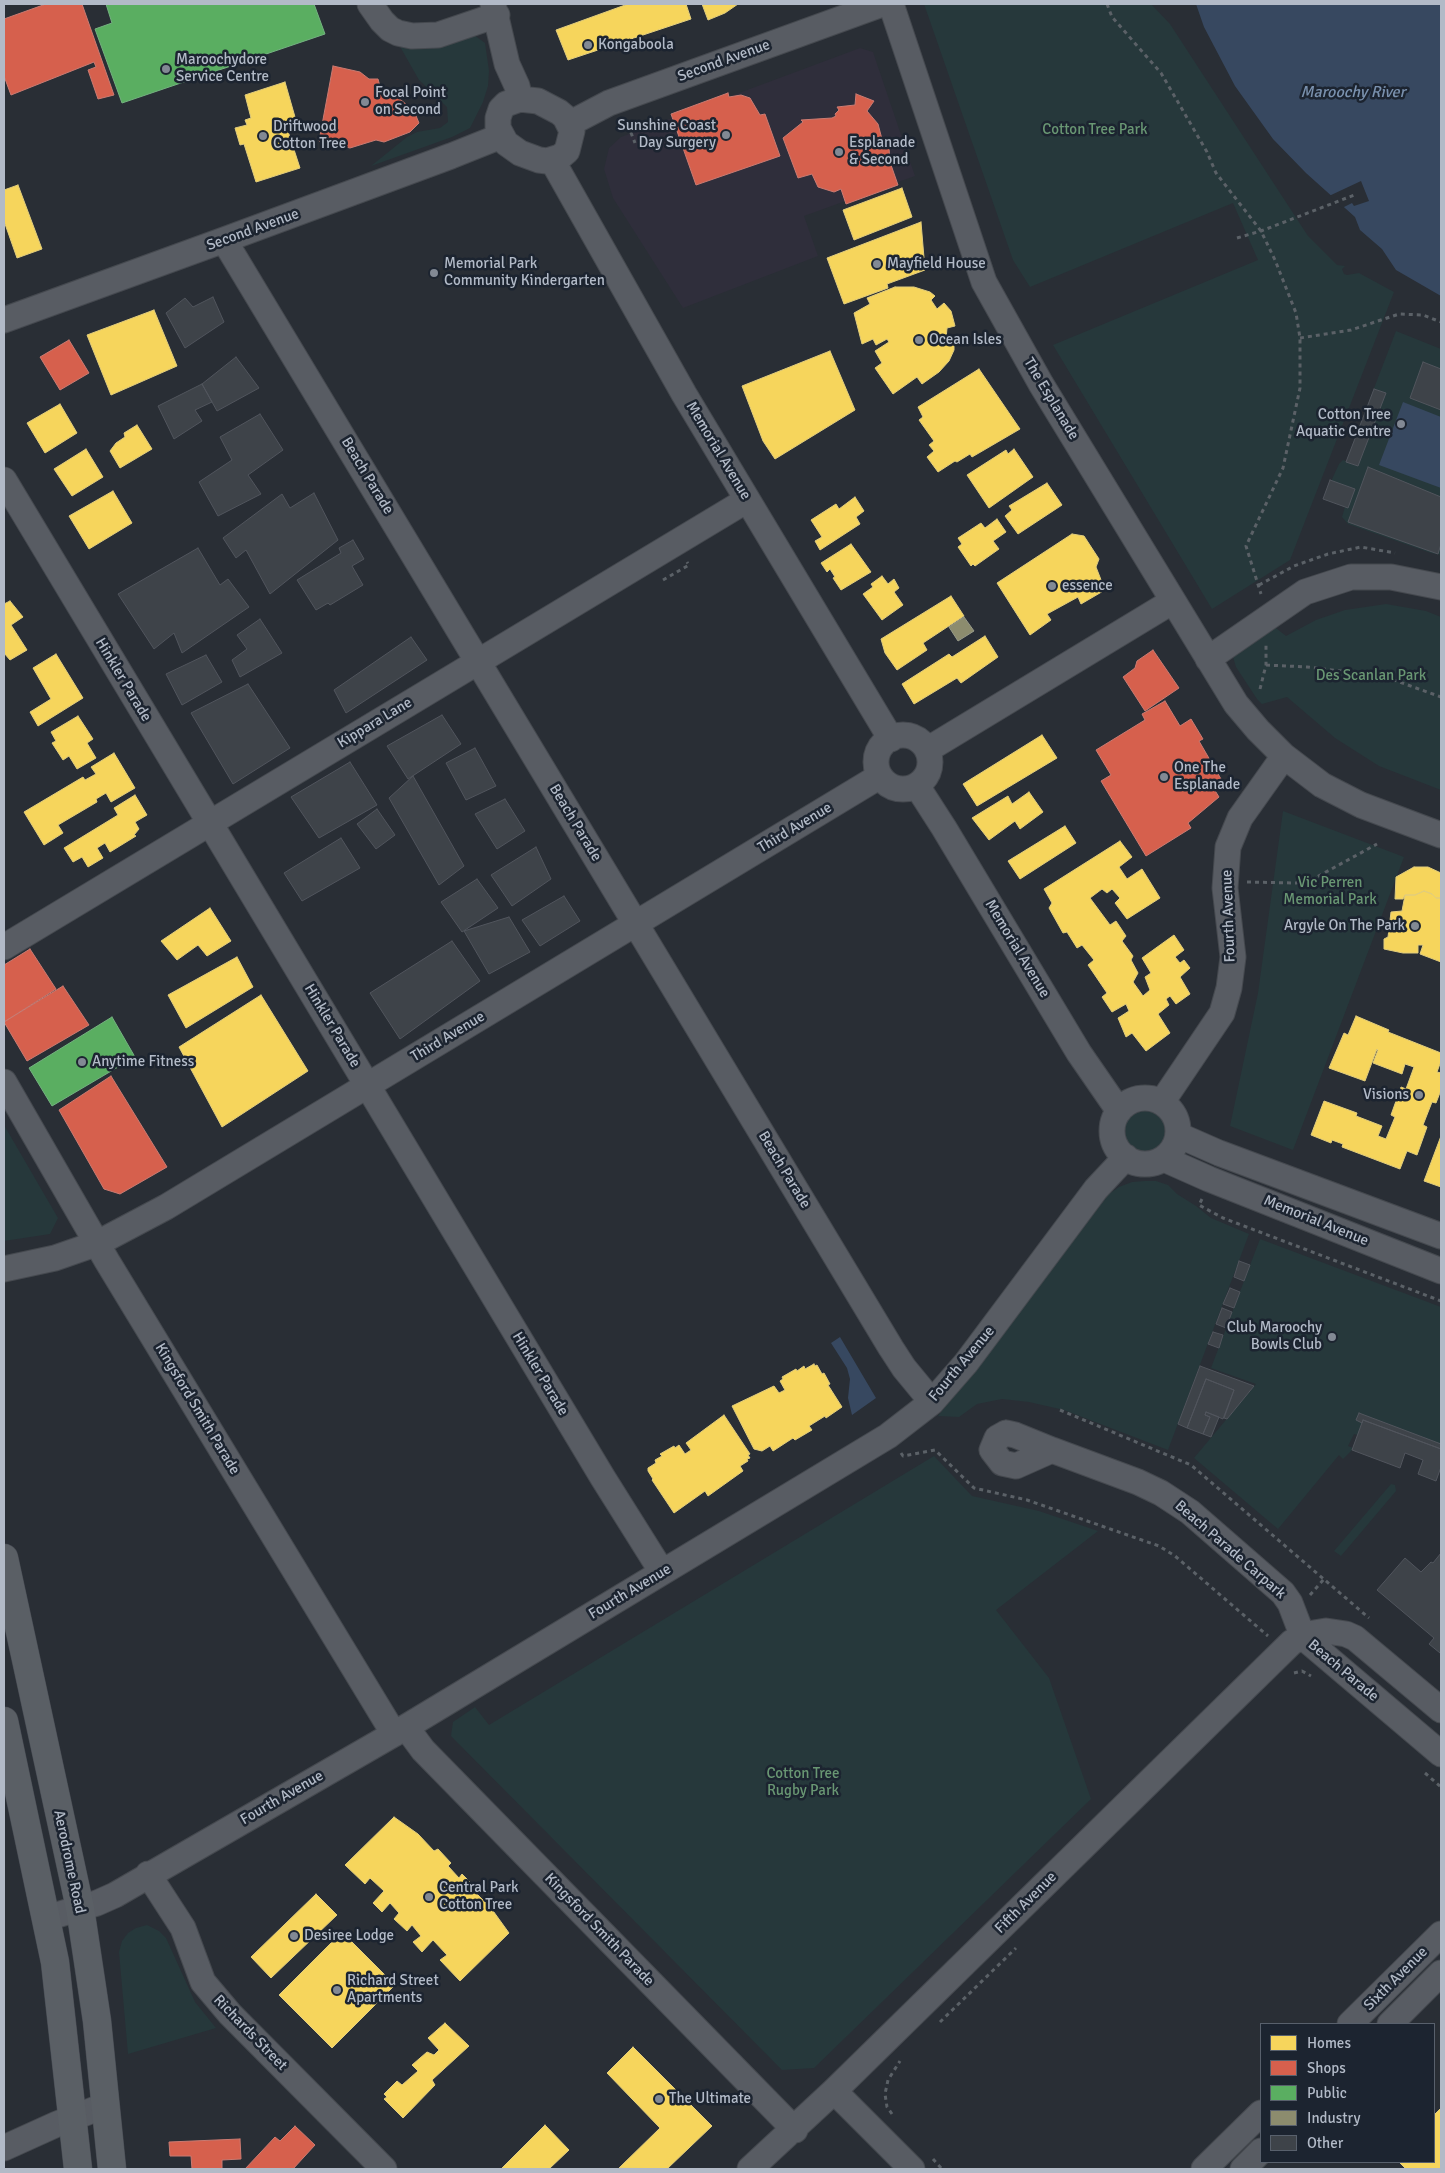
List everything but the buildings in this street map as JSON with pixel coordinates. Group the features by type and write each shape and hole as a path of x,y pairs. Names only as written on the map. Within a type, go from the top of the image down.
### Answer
{"main road":[{"name":"Aerodrome Road","path":"4,1558 80,1908 97,2022 112,2169"},
{"path":"4,1721 47,1918 61,2003 78,2169"}],"street":[{"path":"370,4 390,29 412,36 438,35 495,10 507,64 517,86 520,99"},
{"name":"Second Avenue","path":"569,124 610,103 882,4"},
{"name":"The Esplanade","path":"891,4 984,282 1036,376 1236,704 1284,756 1322,785 1361,805 1441,835"},
{"path":"520,99 538,101 551,107 560,112 569,124 572,131 566,151 560,157 552,160 539,160 520,153 506,143 501,136 498,128 498,118 501,109 512,100 520,99"},
{"name":"Second Avenue","path":"4,320 501,136"},
{"name":"Memorial Avenue","path":"552,160 684,394 890,739"},
{"name":"Beach Parade","path":"224,240 904,1368 932,1402"},
{"name":"Hinkler Parade","path":"4,480 602,1478 662,1572"},
{"name":"Kippara Lane","path":"4,947 747,500"},
{"path":"1208,659 1305,592 1351,577 1391,577 1441,587"},
{"path":"927,750 1173,601"},
{"path":"898,736 915,738 927,750 930,766 923,781 917,786 900,789 892,787 880,776 877,759 884,744 890,739 898,736"},
{"name":"Fourth Avenue","path":"1162,1102 1222,1013 1229,988 1232,957 1225,888 1228,847 1240,818 1284,756"},
{"name":"Third Avenue","path":"4,1269 55,1258 98,1243 166,1207 880,776"},
{"name":"Memorial Avenue","path":"917,786 1080,1053 1119,1111"},
{"name":"Kingsford Smith Parade","path":"4,1082 98,1243 400,1731 423,1750 795,2130"},
{"path":"1144,1098 1162,1102 1175,1116 1178,1125 1178,1135 1171,1152 1164,1159 1144,1164 1126,1158 1118,1150 1112,1130 1114,1120 1119,1111 1134,1099 1144,1098"},
{"name":"Memorial Avenue","path":"1178,1135 1219,1153 1441,1236"},
{"name":"Fourth Avenue","path":"47,1918 115,1895 148,1874 400,1731 888,1436 932,1402 966,1363 1096,1189 1126,1158"},
{"name":"Memorial Avenue","path":"1164,1159 1209,1179 1441,1271"},
{"name":"Beach Parade Carpark","path":"1052,1450 1138,1482 1161,1493 1190,1512 1283,1593 1290,1603 1293,1643"},
{"name":"Beach Parade","path":"1293,1643 1326,1631 1338,1632 1355,1638 1441,1710"},
{"name":"Beach Parade","path":"1293,1643 1441,1754"},
{"name":"Fifth Avenue","path":"750,2169 795,2130 1293,1643"},
{"name":"Richards Street","path":"148,1874 184,1928 202,1982 230,2014 384,2169"},
{"name":"Sixth Avenue","path":"1351,2023 1441,1934"},
{"name":"Sixth Avenue","path":"1391,2023 1441,1974"},
{"path":"834,2092 920,2162"},
{"path":"4,2148 106,2105"},
{"path":"1204,2169 1260,2114"},
{"path":"1243,2169 1260,2152"}],"path":[{"path":"1107,4 1112,17 1161,73 1207,152 1216,173 1261,231 1296,313 1300,338 1300,388 1283,468 1246,546 1260,585 1265,619 1266,665 1260,688"},
{"path":"628,125 635,143"},
{"path":"1237,238 1261,231 1356,194"},
{"path":"1300,338 1351,330 1399,314 1422,315 1441,322"},
{"path":"1266,665 1307,667 1383,676 1441,697"},
{"path":"1242,882 1296,882 1315,878 1377,844"},
{"path":"1204,1196 1199,1205 1222,1218 1441,1301"},
{"path":"1060,1410 1191,1465 1296,1554"},
{"path":"888,1436 903,1456 935,1450 974,1488 1027,1500 1159,1546 1293,1643"},
{"path":"1293,1673 1302,1671 1318,1681"},
{"path":"1420,1768 1441,1787"},
{"path":"934,2027 1020,1944"},
{"path":"896,2120 886,2107 885,2094 888,2080 902,2058"},
{"path":"920,2162 942,2169"}],"shaded area":[{"path":"860,48 873,52 915,176 804,216 818,256 683,308 613,198 604,169 609,148 621,137"}],"green space":[{"name":"Cotton Tree Park","path":"924,4 1151,4 1170,24 1308,236 1337,265 1345,266 1342,269 1344,274 1359,273 1394,292 1290,560 1212,609 1053,345 1258,260 1233,203 1030,287 1013,260"},
{"path":"474,35 485,43 489,71 488,86 483,102 470,128 452,137 371,166 407,137 417,132 440,128 448,122 447,107 419,80 398,43"},
{"name":"Cotton Tree Aquatic Centre","path":"1396,331 1441,349 1441,555 1348,524 1342,517 1345,507 1323,499 1339,464 1343,460 1346,461"},
{"name":"Des Scanlan Park","path":"1386,604 1426,611 1441,617 1441,790 1379,766 1335,738 1287,697 1262,704 1236,667 1233,657 1272,625 1286,636 1316,620 1345,610"},
{"name":"Vic Perren Memorial Park","path":"1283,811 1404,857 1293,1150 1230,1126 1258,993"},
{"path":"1140,1107 1150,1107 1162,1114 1169,1126 1169,1136 1162,1148 1150,1155 1140,1155 1132,1151 1125,1144 1121,1136 1121,1126 1125,1118 1132,1111"},
{"path":"4,1125 58,1218 50,1234 4,1241"},
{"path":"1156,1181 1168,1185 1177,1194 1211,1218 1249,1234 1168,1450 1064,1410 1029,1402 1002,1399 977,1404 959,1417 938,1416 1109,1194 1119,1187 1132,1182"},
{"name":"Club Maroochy Bowls Club","path":"1260,1239 1441,1307 1441,1453 1362,1424 1358,1435 1354,1434 1348,1446 1353,1449 1343,1459 1339,1455 1278,1529 1194,1458 1256,1384 1211,1368"},
{"name":"Cotton Tree Rugby Park","path":"934,1456 972,1496 1039,1511 1098,1531 996,1610 1049,1678 1091,1799 814,2068 782,2070 451,1736 453,1722 475,1707 489,1725"},
{"path":"1391,1484 1395,1485 1396,1491 1341,1556 1334,1551"},
{"path":"147,1925 159,1931 166,1938 195,2002 216,2028 128,2054 119,1952 122,1941 128,1933 136,1928"}],"water":[{"name":"Maroochy River","path":"1196,4 1441,4 1441,296 1396,270 1382,249 1360,230 1355,217 1306,173 1273,139 1235,86 1204,27"},
{"path":"1403,402 1441,417 1441,488 1379,465"},
{"path":"840,1337 876,1398 852,1415 848,1398 850,1379 847,1368 831,1343"}],"pier":[{"path":"1361,181 1369,201 1354,206 1352,203 1342,208 1329,196"}],"place":[{"name":"Kongaboola","path":"588,45"},
{"name":"Maroochydore Service Centre","path":"166,69"},
{"name":"Focal Point on Second","path":"365,102"},
{"name":"Sunshine Coast Day Surgery","path":"726,135"},
{"name":"Driftwood Cotton Tree","path":"263,136"},
{"name":"Esplanade & Second","path":"839,152"},
{"name":"Mayfield House","path":"877,264"},
{"name":"Memorial Park Community Kindergarten","path":"434,273"},
{"name":"Ocean Isles","path":"919,340"},
{"name":"Cotton Tree Aquatic Centre","path":"1401,424"},
{"name":"essence","path":"1052,586"},
{"name":"One The Esplanade","path":"1164,777"},
{"name":"Argyle On The Park","path":"1415,926"},
{"name":"Anytime Fitness","path":"82,1062"},
{"name":"Visions","path":"1419,1095"},
{"name":"Club Maroochy Bowls Club","path":"1332,1337"},
{"name":"Central Park Cotton Tree","path":"429,1897"},
{"name":"Desiree Lodge","path":"294,1936"},
{"name":"Richard Street Apartments","path":"337,1990"},
{"name":"The Ultimate","path":"659,2099"}]}
